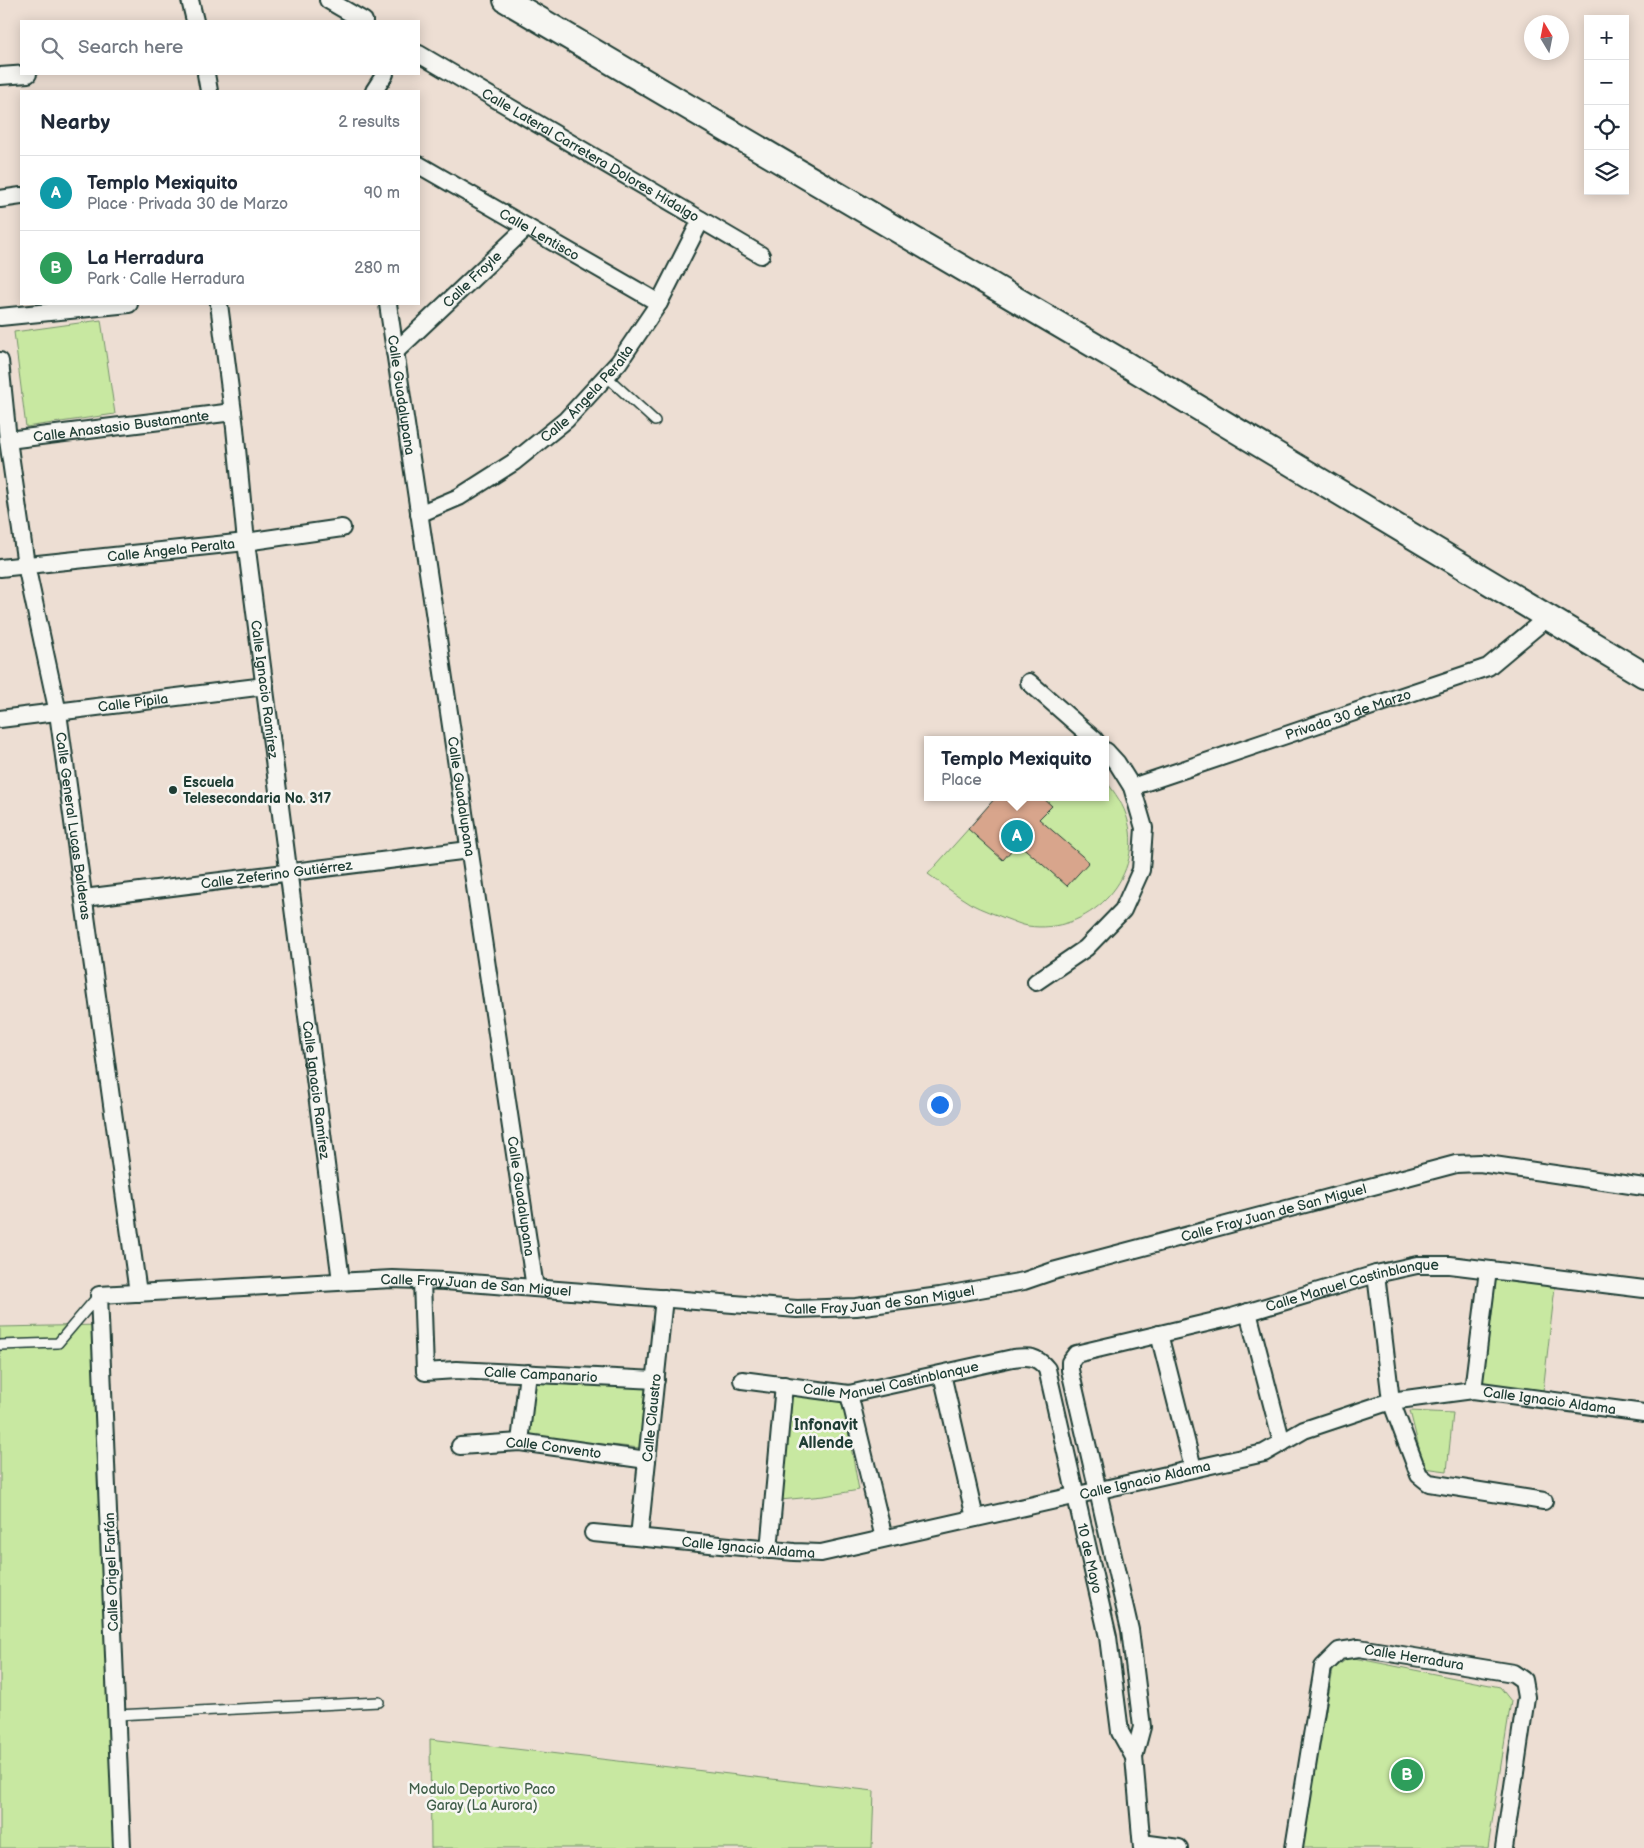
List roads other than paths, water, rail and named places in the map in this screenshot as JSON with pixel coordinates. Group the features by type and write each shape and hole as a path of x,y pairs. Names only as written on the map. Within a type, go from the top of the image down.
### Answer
{"main road":[{"path":"506,0 1114,357 1644,675"}],"street":[{"path":"190,0 195,20"},
{"path":"328,0 362,20"},
{"name":"Calle Lateral Carretera Dolores Hidalgo","path":"420,55 761,255"},
{"path":"0,76 20,75"},
{"path":"206,75 209,90"},
{"path":"375,90 384,75"},
{"name":"Calle Lentisco","path":"420,166 659,303"},
{"path":"0,199 20,196"},
{"name":"Calle Ángela Peralta","path":"419,514 458,497 514,462 566,420 619,362 659,303 701,220"},
{"name":"Calle Froyle","path":"395,352 527,227"},
{"path":"0,317 119,305"},
{"name":"Calle Ignacio Ramírez","path":"219,305 233,412 246,542 341,1281"},
{"name":"Calle Guadalupana","path":"388,305 535,1288"},
{"name":"Calle General Lucas Balderas","path":"0,361 8,440 26,565 58,713 138,1293"},
{"name":"Calle Anastasio Bustamante","path":"8,440 233,412"},
{"name":"Calle Ángela Peralta","path":"0,568 246,542 342,528"},
{"name":"Privada 30 de Marzo","path":"1132,787 1488,667 1548,616"},
{"path":"1029,682 1090,736"},
{"name":"Calle Pípila","path":"0,720 265,686"},
{"path":"1036,982 1086,948 1123,910 1142,870 1144,828 1132,787 1118,763 1109,754"},
{"name":"Calle Zeferino Gutiérrez","path":"84,898 470,850"},
{"name":"Calle Fray Juan de San Miguel","path":"99,1295 392,1279 535,1288 797,1309 856,1307 940,1296 1024,1281 1053,1271 1456,1164 1480,1163 1644,1187"},
{"name":"Calle Manuel Castinblanque","path":"1070,1362 1076,1354 1086,1351 1248,1312 1376,1274 1416,1265 1450,1265 1644,1289"},
{"path":"1473,1390 1488,1270"},
{"path":"1376,1274 1391,1401 1419,1475 1429,1483 1544,1501"},
{"name":"Calle Campanario","path":"422,1280 425,1372 456,1370 656,1380"},
{"name":"Calle Origel Farfán","path":"99,1295 122,1848"},
{"name":"Calle Claustro","path":"638,1537 664,1298"},
{"path":"1248,1312 1282,1443"},
{"path":"1158,1334 1192,1468"},
{"name":"Calle Manuel Castinblanque","path":"742,1380 849,1394 1013,1358 1026,1356 1040,1360"},
{"name":"10 de Mayo","path":"1040,1360 1047,1369 1108,1637 1120,1732 1134,1757"},
{"name":"10 de Mayo","path":"1070,1362 1070,1370 1130,1630 1142,1727 1134,1757 1142,1845"},
{"path":"520,1442 528,1373"},
{"path":"942,1374 974,1518"},
{"path":"769,1550 784,1386"},
{"name":"Calle Ignacio Aldama","path":"593,1533 769,1550 821,1553 1264,1453 1304,1430 1391,1401 1473,1390 1644,1413"},
{"path":"849,1394 884,1538"},
{"name":"Calle Convento","path":"460,1446 520,1442 647,1460"},
{"name":"Calle Herradura","path":"1294,1848 1324,1667 1339,1651 1359,1648 1513,1673 1523,1680 1526,1697 1504,1848"},
{"path":"1110,1655 1133,1652"},
{"path":"1142,1845 1179,1848"}],"lane":[{"path":"606,376 655,421"},
{"path":"0,1345 58,1343 99,1295"},
{"path":"117,1715 379,1702"}],"place":[{"name":"Escuela Telesecondaria No. 317","path":"173,790"},
{"name":"Templo Mexiquito","path":"1017,836"},
{"name":"La Herradura","path":"1407,1775"}],"district":[{"name":"Infonavit Allende","path":"826,1433"}],"park label":[{"name":"Modulo Deportivo Paco Garay (La Aurora)","path":"482,1798"}]}
